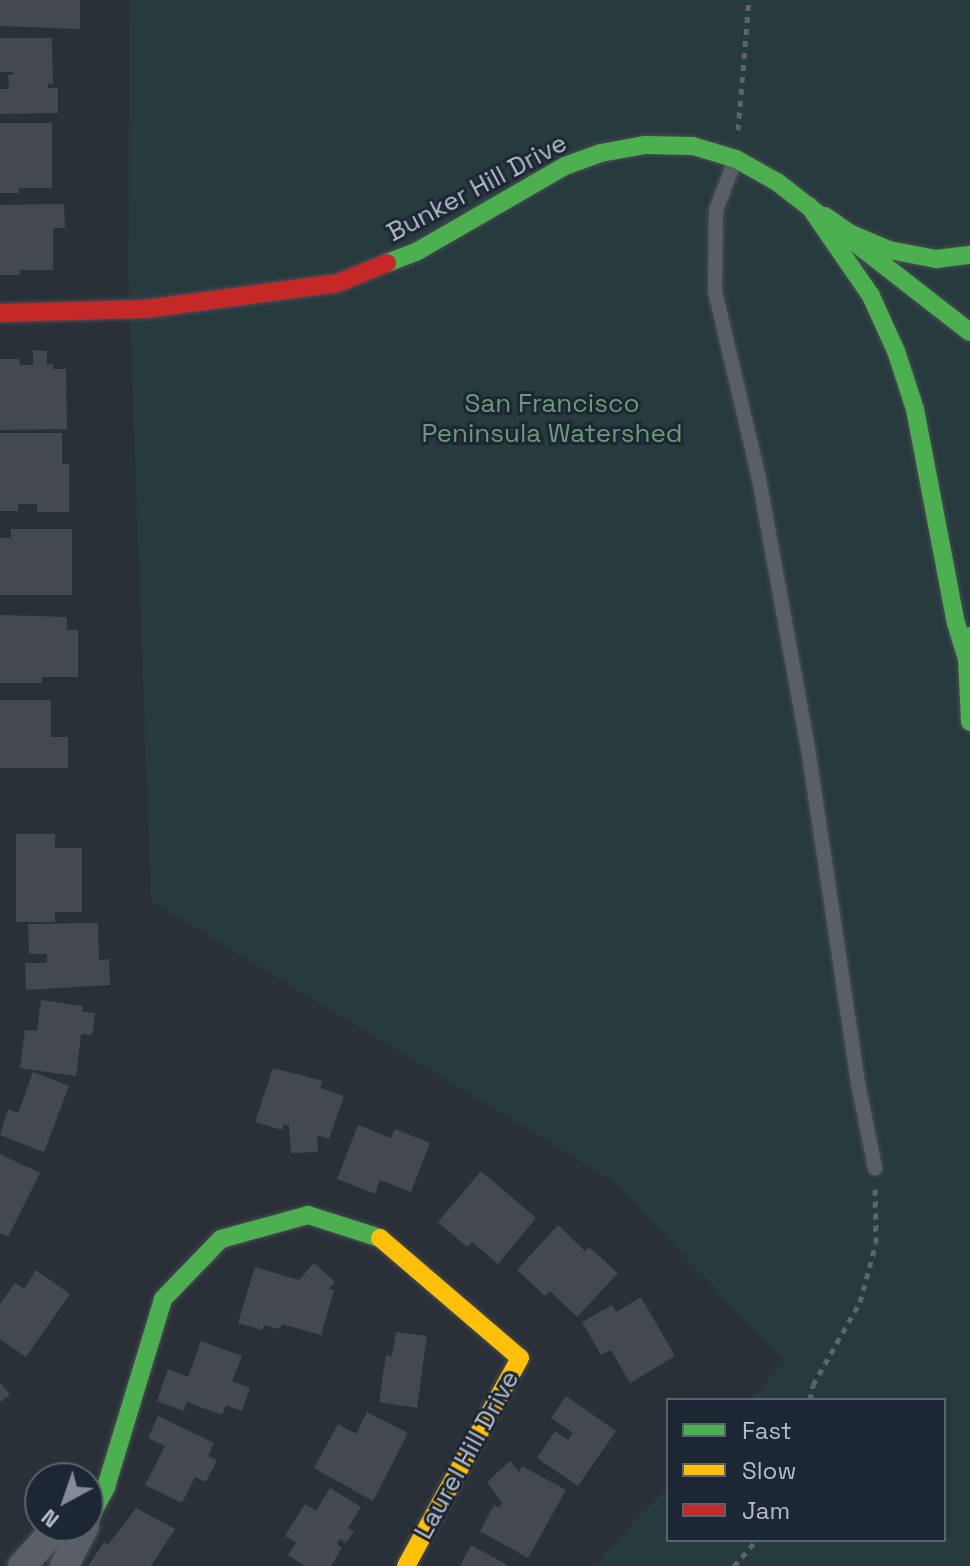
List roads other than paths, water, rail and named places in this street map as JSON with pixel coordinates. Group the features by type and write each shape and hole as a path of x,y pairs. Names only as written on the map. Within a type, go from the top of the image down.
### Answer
{"main road":[{"name":"Bunker Hill Drive","path":"0,313 146,309 338,283 416,252 525,188 601,153 645,145 693,146 736,159 809,206 970,332"},
{"path":"809,206 849,233 889,250 936,259 970,255"},
{"path":"809,206 871,296 896,351 915,409 956,623 967,658"},
{"path":"970,636 967,658 970,722"},
{"name":"Laurel Hill Drive","path":"104,1491 163,1299 221,1239 308,1215 385,1240 520,1358 406,1566"}],"street":[{"name":"Laurel Hill Drive","path":"104,1464 116,1450"},
{"path":"22,1566 44,1542"},
{"path":"64,1566 77,1542"}],"lane":[{"path":"736,159 716,210 715,291 759,479 809,755 859,1088 875,1168"}],"park label":[{"name":"San Francisco Peninsula Watershed","path":"552,419"}]}
